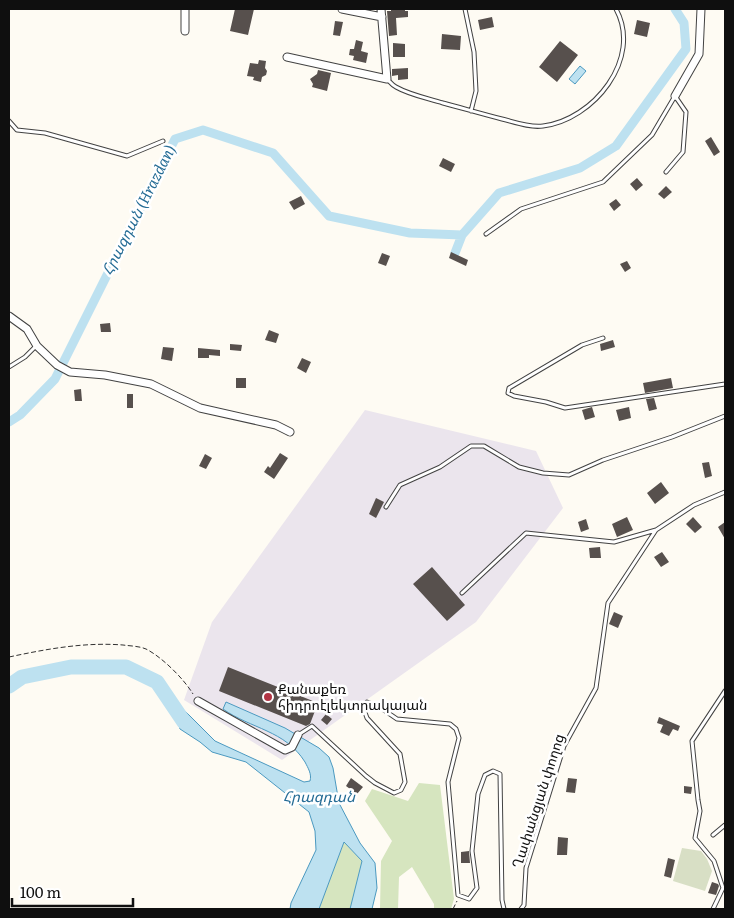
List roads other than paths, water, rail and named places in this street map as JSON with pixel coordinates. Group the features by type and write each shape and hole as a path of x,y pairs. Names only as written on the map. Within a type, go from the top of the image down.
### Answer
{"street":[{"path":"185,9 185,31"},
{"path":"342,9 382,17"},
{"path":"287,57 387,79 381,9"},
{"path":"675,96 699,54 701,9"},
{"path":"9,316 26,329 37,346 57,364 70,372 105,375 151,384 200,408 276,425 290,432"},
{"path":"198,701 285,750 292,747 298,735"}],"lane":[{"path":"466,9 476,90 471,111"},
{"path":"387,79 393,86 412,94 471,111 523,124 540,126 561,123 590,106 609,82 620,63 624,43 620,16 616,9"},
{"path":"486,234 521,209 603,182 652,135 675,96 686,112 683,148 681,156 666,172"},
{"path":"9,121 17,130 45,133 127,156 163,141"},
{"path":"603,338 582,345 509,388 508,393 565,408 725,384"},
{"path":"9,367 25,357 37,346"},
{"path":"386,507 400,485 440,467 471,446 484,446 519,467 543,473 570,475 604,460 672,437 725,416"},
{"name":"Ղափանցյան փողոց","path":"521,909 524,906 526,868 564,746 596,688 608,603 656,530 694,504 725,492"},
{"path":"462,593 526,533 614,542 656,530"},
{"path":"713,909 723,888 714,861 695,838 700,811 692,741 725,691"},
{"name":"Ղափանցյան փողոց","path":"298,735 312,726 375,784 394,793 401,790 405,782 400,754 367,718 363,707 367,702 378,706 397,719 450,724 456,730 459,738 448,782 458,895 469,899 477,888 472,851 478,794 484,775 493,771 500,774 502,900 504,909"},
{"path":"713,835 725,826"}],"water":[{"path":"580,66 586,71 575,84 569,79"},
{"name":"Հրազդան","path":"226,702 285,728 319,748 329,757 333,768 339,803 360,843 375,863 377,888 372,909 350,909 362,861 344,842 319,909 290,909 291,903 316,850 315,831 309,812 246,762 212,752 180,729 173,706 184,710 215,741 304,782 310,781 309,771 297,751 288,743 278,736 223,709"}],"waterway":[{"path":"455,253 462,235 499,193 580,168 616,146 686,49 684,23 675,9"},
{"name":"Հրազդան (Hrazdan)","path":"9,422 20,415 55,379 175,139 203,130 273,153 329,216 410,233 462,235"},
{"name":"Հրազդան","path":"9,686 22,677 71,667 126,667 157,682 184,722"}],"place":[{"name":"Քանաքեռ հիդրոէլեկտրակայան","path":"268,697"}]}
